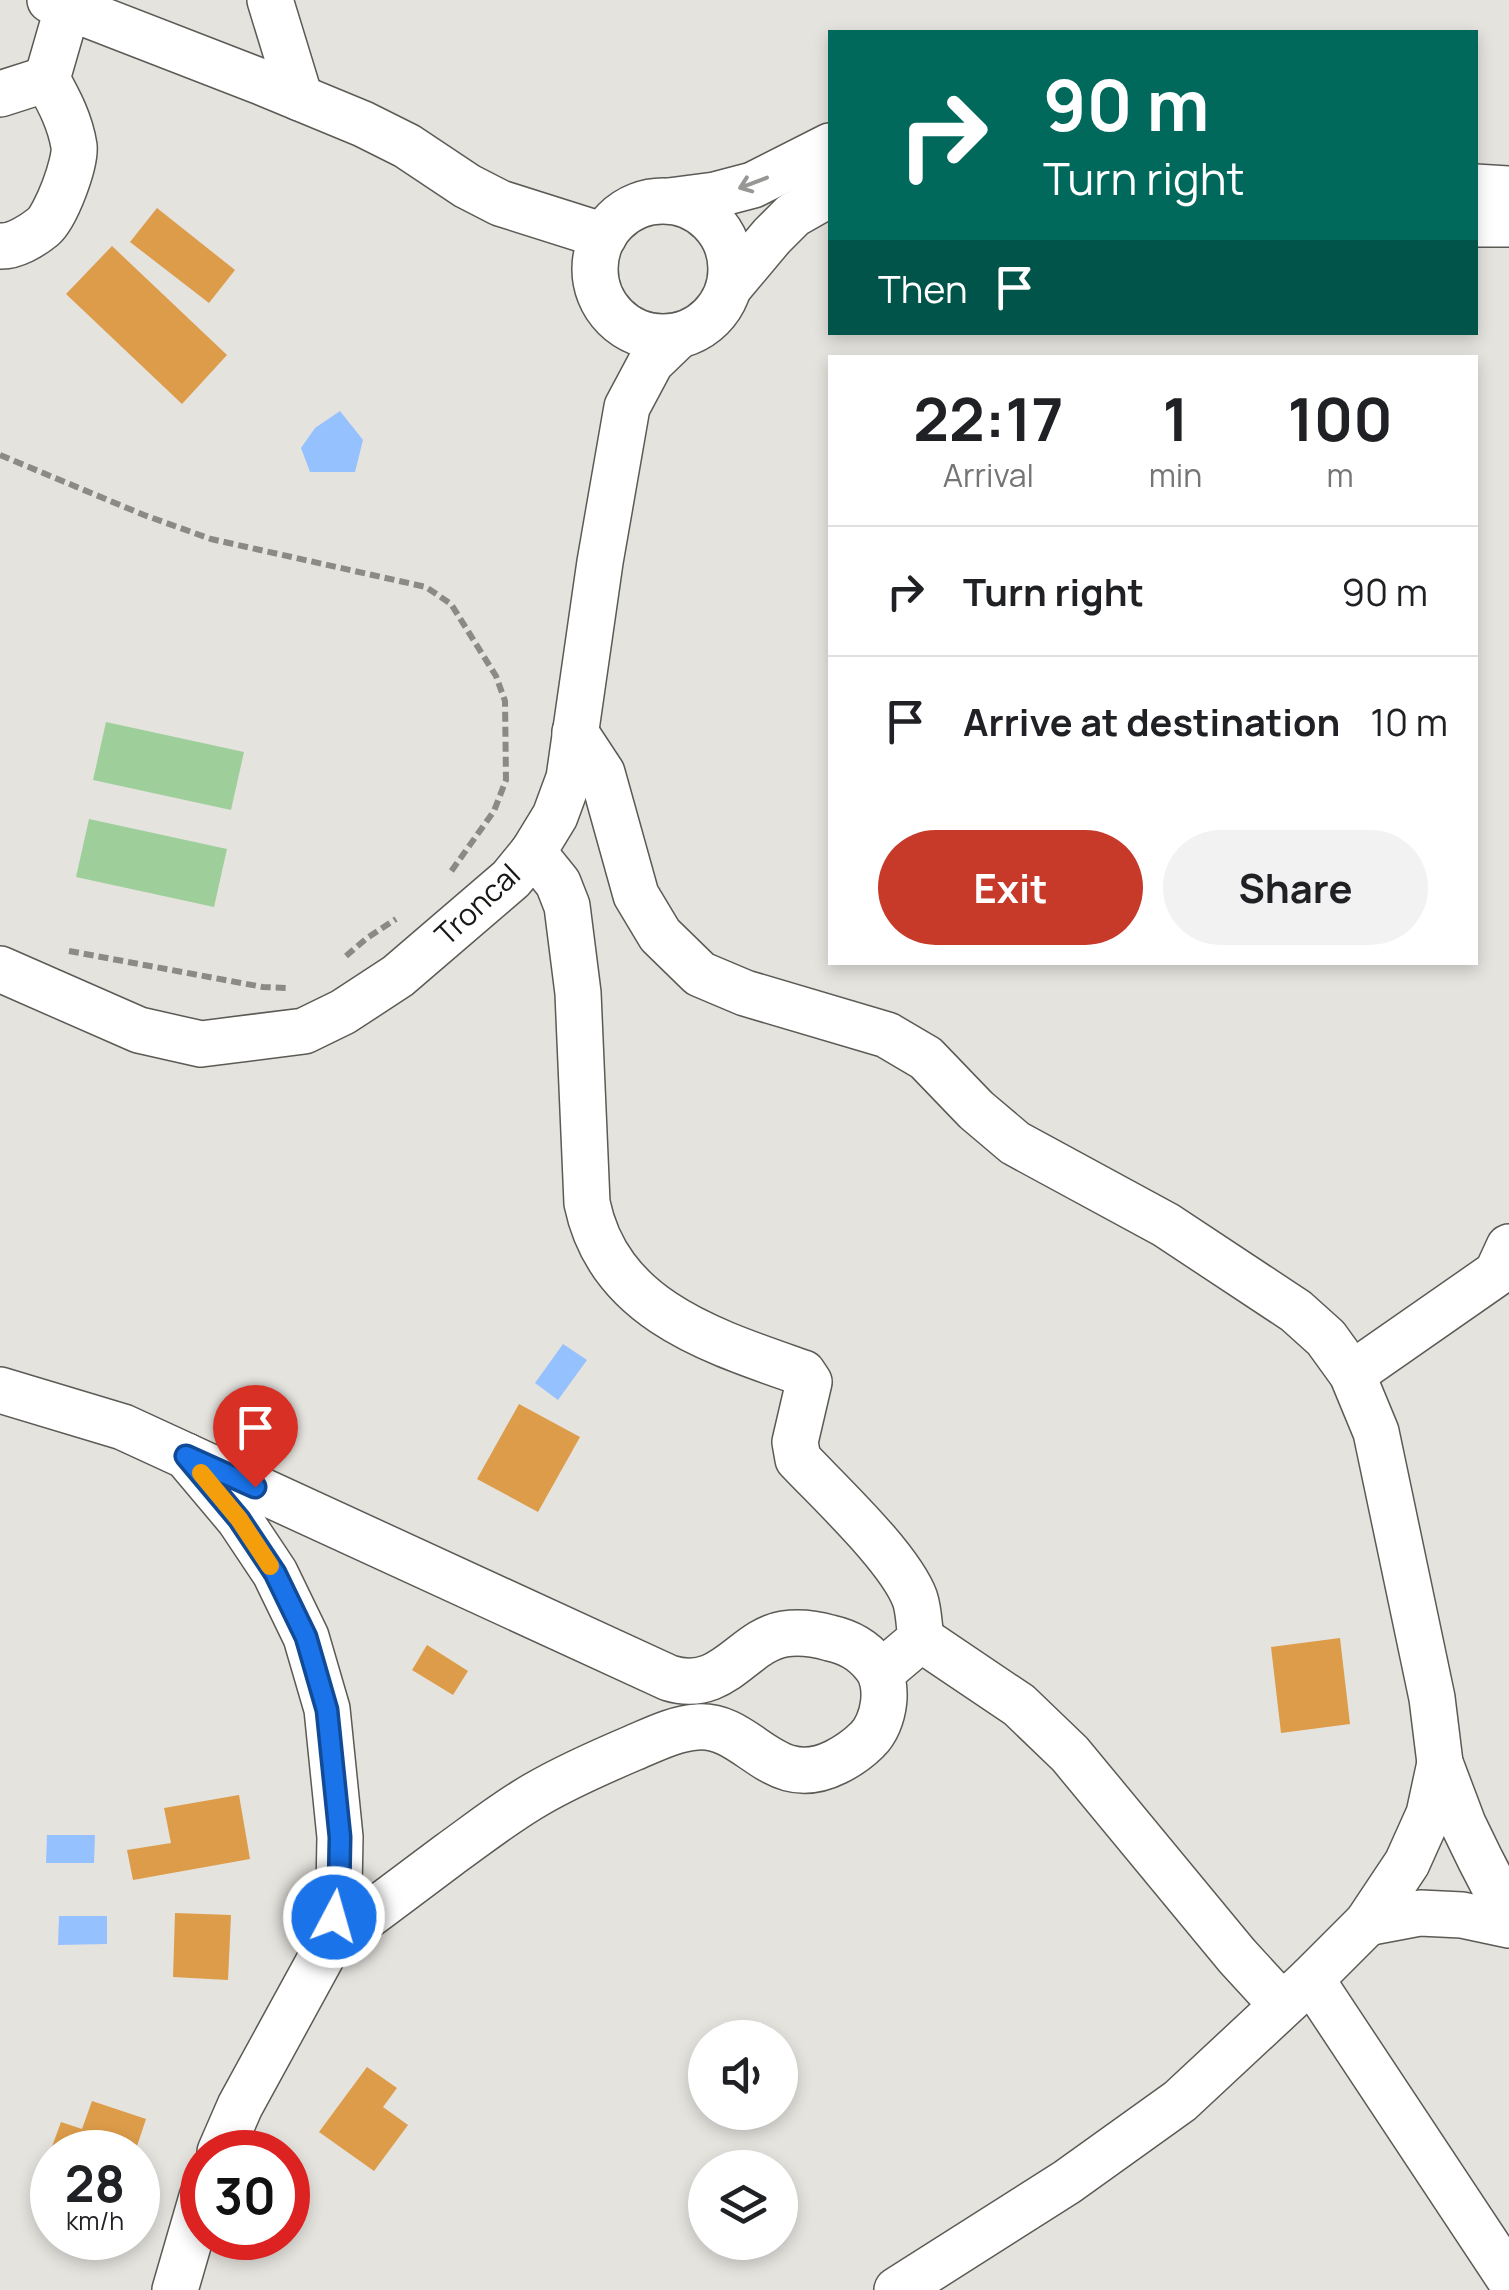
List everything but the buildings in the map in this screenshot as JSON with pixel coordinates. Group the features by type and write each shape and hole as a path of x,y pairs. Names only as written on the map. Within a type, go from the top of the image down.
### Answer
{"street":[{"path":"270,0 300,98"},
{"path":"0,246 11,246 46,225 66,185 75,150 66,112 47,79 59,3 300,98 407,146 466,186 500,203 604,236 631,208 650,202 715,196 753,186 828,147"},
{"path":"0,94 47,79"},
{"path":"1478,188 1509,189"},
{"name":"Troncal","path":"627,406 652,362 678,336 711,318 730,286 772,236 794,215 828,195"},
{"path":"669,201 706,215 719,229 732,266 730,286"},
{"path":"1478,224 1509,224"},
{"name":"Troncal","path":"0,968 139,1030 201,1044 304,1031 343,1012 398,976 510,879 533,852 555,816 568,778 627,406 618,354 596,280 596,257 604,236"},
{"path":"603,301 616,319 635,332 656,337 678,336"},
{"path":"575,732 602,773 636,895 660,936 700,974 746,993 887,1035 926,1058 976,1110 1015,1143 1166,1225 1296,1311 1326,1338 1352,1374 1376,1432 1432,1698 1440,1763 1480,1859 1509,1905"},
{"path":"533,852 558,884 567,906 578,993 587,1204 592,1229 604,1252 627,1284 662,1312 722,1344 803,1373 810,1382 795,1442 798,1459 883,1550 904,1579 915,1600 921,1639 1019,1705 1070,1754 1238,1956 1297,1992 1509,2278"},
{"path":"1352,1374 1505,1268"},
{"path":"0,1390 123,1427 682,1682 712,1676 767,1640 784,1634 843,1641 863,1652 882,1672 884,1699 870,1739 837,1761 814,1770 792,1769 768,1760 717,1728 696,1726 661,1737 534,1795 328,1945"},
{"path":"186,1456 239,1519 275,1573 306,1637 327,1710 340,1837 339,1890 328,1945 230,2130"},
{"path":"882,1672 921,1639"},
{"path":"682,1682 696,1726"},
{"path":"898,2290 1067,2182 1180,2101 1297,1992 1367,1923 1407,1863 1429,1814 1440,1763"},
{"path":"1367,1923 1420,1913 1462,1914 1509,1925"},
{"path":"175,2290 184,2260"}],"path":[{"path":"0,455 210,539 426,587 451,604 496,676 505,702 506,780 494,811 442,884"},
{"path":"336,965 367,938 406,913"},
{"path":"57,948 262,988 300,984"}],"green space":[{"path":"106,722 244,752 231,810 93,780"},
{"path":"89,819 227,849 214,907 76,877"}],"water":[{"path":"340,411 363,440 355,472 310,472 301,448 315,428"},
{"path":"563,1344 587,1360 558,1400 535,1383"},
{"path":"47,1835 95,1835 94,1863 46,1863"},
{"path":"59,1916 107,1916 107,1944 58,1945"}],"slow traffic":[{"path":"201,1473 239,1519 270,1566"}],"route":[{"path":"255,1487 186,1456 239,1519 275,1573 306,1637 327,1710 340,1837 334,1917"}]}
